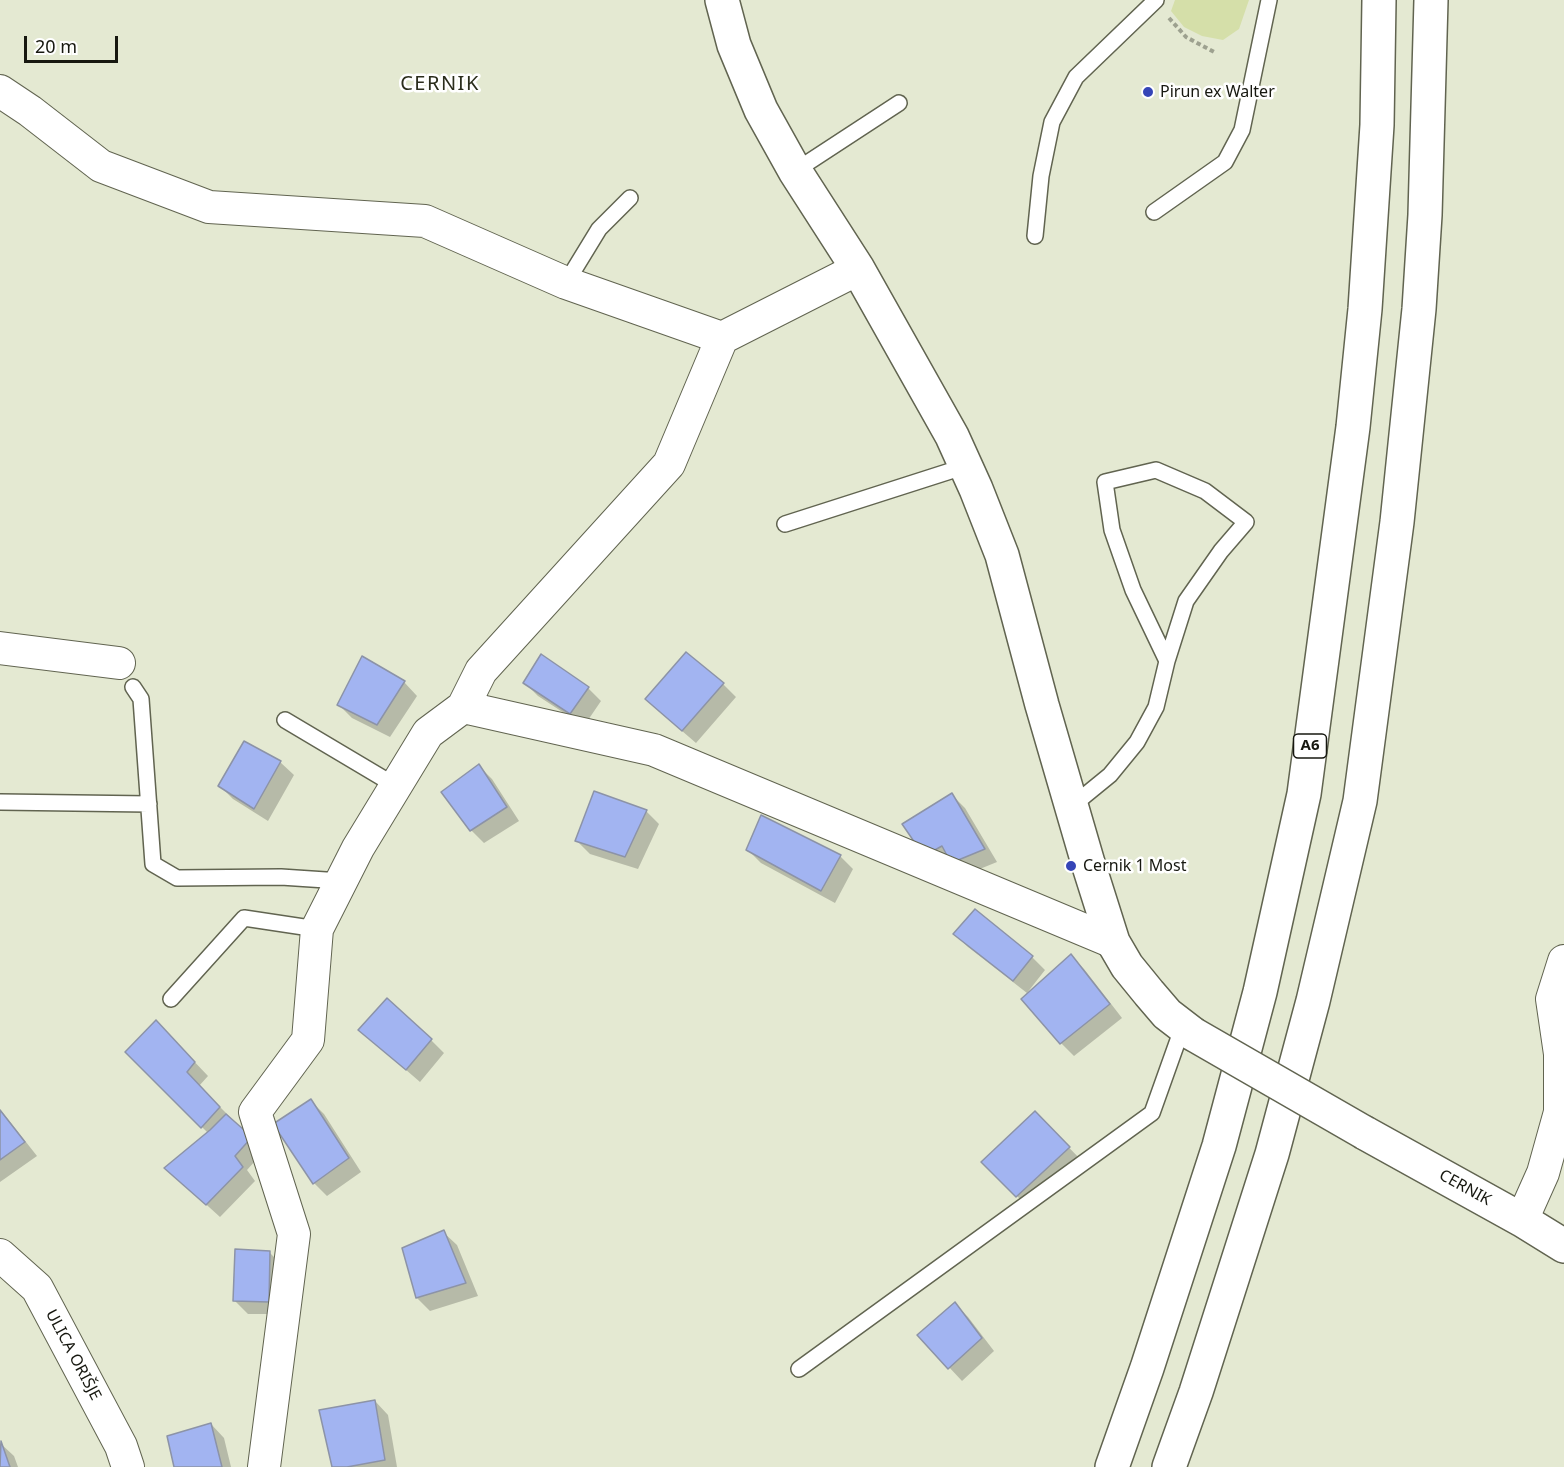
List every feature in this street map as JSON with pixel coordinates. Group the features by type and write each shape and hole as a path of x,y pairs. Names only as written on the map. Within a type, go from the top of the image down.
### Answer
{"main road":[{"name":"CERNIK","path":"722,0 734,45 761,110 795,171 858,268 952,436 966,466 1002,555 1042,705 1113,942 1127,966 1167,1014 1188,1030 1564,1246"},
{"name":"A6","path":"1112,1467 1147,1368 1219,1146 1260,992 1304,794 1353,427 1365,309 1377,124 1379,0"},
{"path":"1170,1467 1272,1154 1313,1001 1360,801 1397,522 1419,309 1425,215 1431,0"}],"street":[{"path":"0,91 30,111 101,166 209,207 425,221 566,283 722,338"},
{"path":"264,1467 294,1234 255,1112 308,1040 317,928 358,848 428,733 463,707 481,671 669,464 722,338 858,268"},
{"path":"0,648 126,675"},
{"path":"463,707 654,750 1113,942"},
{"path":"1522,1220 1543,1173 1560,1112 1560,1054 1552,999 1564,961"},
{"name":"ULICA ORIŠJE","path":"0,1255 37,1288 121,1446 128,1467"}],"lane":[{"path":"1155,212 1225,162 1242,129 1269,0"},
{"path":"1035,236 1041,176 1052,122 1076,77 1160,5"},
{"path":"795,171 899,103"},
{"path":"566,283 599,229 630,198"},
{"path":"785,524 966,466"},
{"path":"1072,806 1110,775 1137,742 1156,707 1167,661 1186,601 1221,550 1246,522 1205,491 1156,470 1105,482 1112,530 1133,590 1167,661"},
{"path":"126,675 141,699 153,864 177,878 281,878 341,881"},
{"path":"285,720 396,786"},
{"path":"0,802 149,804"},
{"path":"171,999 244,918 317,928"},
{"path":"799,1369 1152,1113 1188,1030"}],"path":[{"path":"1160,5 1172,23 1186,37 1216,53"}],"green space":[{"path":"1175,0 1249,0 1239,29 1223,40 1202,36 1184,27 1171,11"}],"building":[{"path":"686,652 724,683 682,731 645,699"},
{"path":"541,654 589,687 570,714 523,683"},
{"path":"362,656 405,681 377,725 337,705"},
{"path":"244,741 281,761 254,809 218,786"},
{"path":"479,764 507,807 470,831 441,792"},
{"path":"594,791 647,810 625,857 575,841"},
{"path":"952,793 985,849 951,863 942,846 924,856 902,824"},
{"path":"761,815 841,855 821,891 746,850"},
{"path":"975,909 1033,956 1013,981 953,934"},
{"path":"1071,954 1110,1004 1060,1044 1021,999"},
{"path":"387,998 432,1039 406,1070 358,1030"},
{"path":"156,1020 195,1062 187,1072 220,1107 201,1128 125,1052"},
{"path":"311,1099 349,1158 313,1184 273,1124"},
{"path":"0,1110 25,1142 0,1160"},
{"path":"1035,1111 1070,1147 1016,1197 981,1162"},
{"path":"226,1114 252,1137 235,1156 243,1167 206,1205 164,1168"},
{"path":"444,1230 466,1283 416,1298 402,1248"},
{"path":"235,1249 270,1251 269,1302 233,1301"},
{"path":"955,1302 982,1338 948,1369 917,1335"},
{"path":"375,1400 385,1460 347,1467 332,1467 319,1410"},
{"path":"211,1423 222,1467 174,1467 167,1436"},
{"path":"1,1441 10,1467 0,1467"}],"place":[{"name":"Pirun ex Walter","path":"1148,92"},
{"name":"Cernik 1 Most","path":"1071,866"}],"district":[{"name":"CERNIK","path":"440,84"}]}
